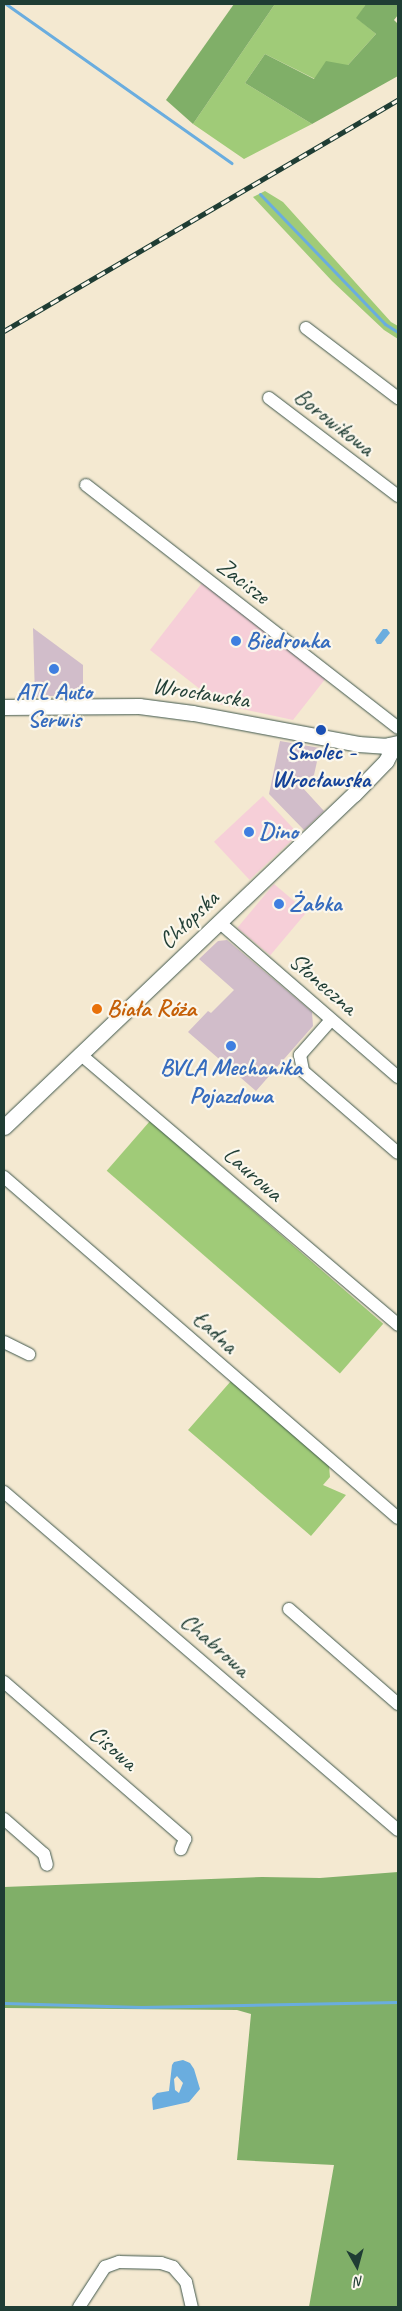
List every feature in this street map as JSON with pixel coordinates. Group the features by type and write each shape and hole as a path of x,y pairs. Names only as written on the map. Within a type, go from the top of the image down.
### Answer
{"street":[{"path":"306,328 398,398"},
{"name":"Borowikowa","path":"269,398 398,496"},
{"name":"Zacisze","path":"86,485 398,728"},
{"name":"Wrocławska","path":"4,707 138,706 193,713 345,742 372,746 394,744"},
{"name":"Chłopska","path":"4,1127 383,765 394,744"},
{"name":"Słoneczna","path":"219,922 398,1077"},
{"path":"331,1020 300,1055 303,1071 398,1152"},
{"name":"Laurowa","path":"80,1054 398,1325"},
{"name":"Ładna","path":"4,1177 398,1518"},
{"path":"4,1342 29,1354"},
{"name":"Chabrowa","path":"4,1492 398,1830"},
{"path":"289,1609 398,1704"},
{"name":"Cisowa","path":"4,1682 185,1839 181,1849"},
{"path":"4,1820 44,1854 47,1865"},
{"path":"79,2307 104,2267 119,2262 161,2264 173,2267 186,2282 192,2307"}],"shaded area":[{"path":"202,583 326,678 293,720 219,704 150,650"},
{"path":"33,628 83,665 83,694 35,697"},
{"path":"280,741 320,748 314,775 302,787 324,811 304,830 269,794"},
{"path":"263,796 298,834 249,880 214,842"},
{"path":"274,884 307,912 270,955 237,928"},
{"path":"227,940 312,1012 313,1026 256,1091 188,1032 208,1011 211,1013 234,990 199,959 218,941"}],"green space":[{"path":"234,4 275,4 193,124 166,100"},
{"path":"275,4 366,4 357,18 376,34 348,65 315,79 265,54 245,83 312,124 244,159 193,124"},
{"path":"366,4 398,4 398,15 394,20 398,24 398,76 312,124 245,83 265,54 314,79 326,61 348,65 376,34 356,18"},
{"path":"265,191 283,202 391,322 398,326 398,339 384,330 332,281 253,197"},
{"path":"150,1121 383,1324 340,1374 107,1171"},
{"path":"231,1381 329,1466 330,1477 323,1485 346,1495 311,1536 188,1430"},
{"path":"398,1872 398,2307 309,2307 334,2165 237,2160 251,2014 237,2010 4,2008 4,1887 262,1877 320,1878"}],"water":[{"path":"383,629 387,629 390,633 381,644 377,644 375,640"},
{"path":"183,2060 190,2063 194,2069 200,2089 189,2102 153,2110 152,2098 157,2093 169,2091 174,2062","holes":["177,2076 183,2083 179,2093 175,2090 174,2079"]}],"waterway":[{"path":"6,4 231,163"},
{"path":"260,194 385,324 398,332"},
{"path":"4,2003 141,2007 398,2002"}],"railway":[{"path":"4,331 398,100"}],"place":[{"name":"Biedronka","path":"236,641"},
{"name":"ATL Auto Serwis","path":"54,669"},
{"name":"Smolec - Wrocławska","path":"321,730"},
{"name":"Dino","path":"249,832"},
{"name":"Żabka","path":"279,904"},
{"name":"Biała Róża","path":"97,1009"},
{"name":"BVLA Mechanika Pojazdowa","path":"231,1046"}]}
